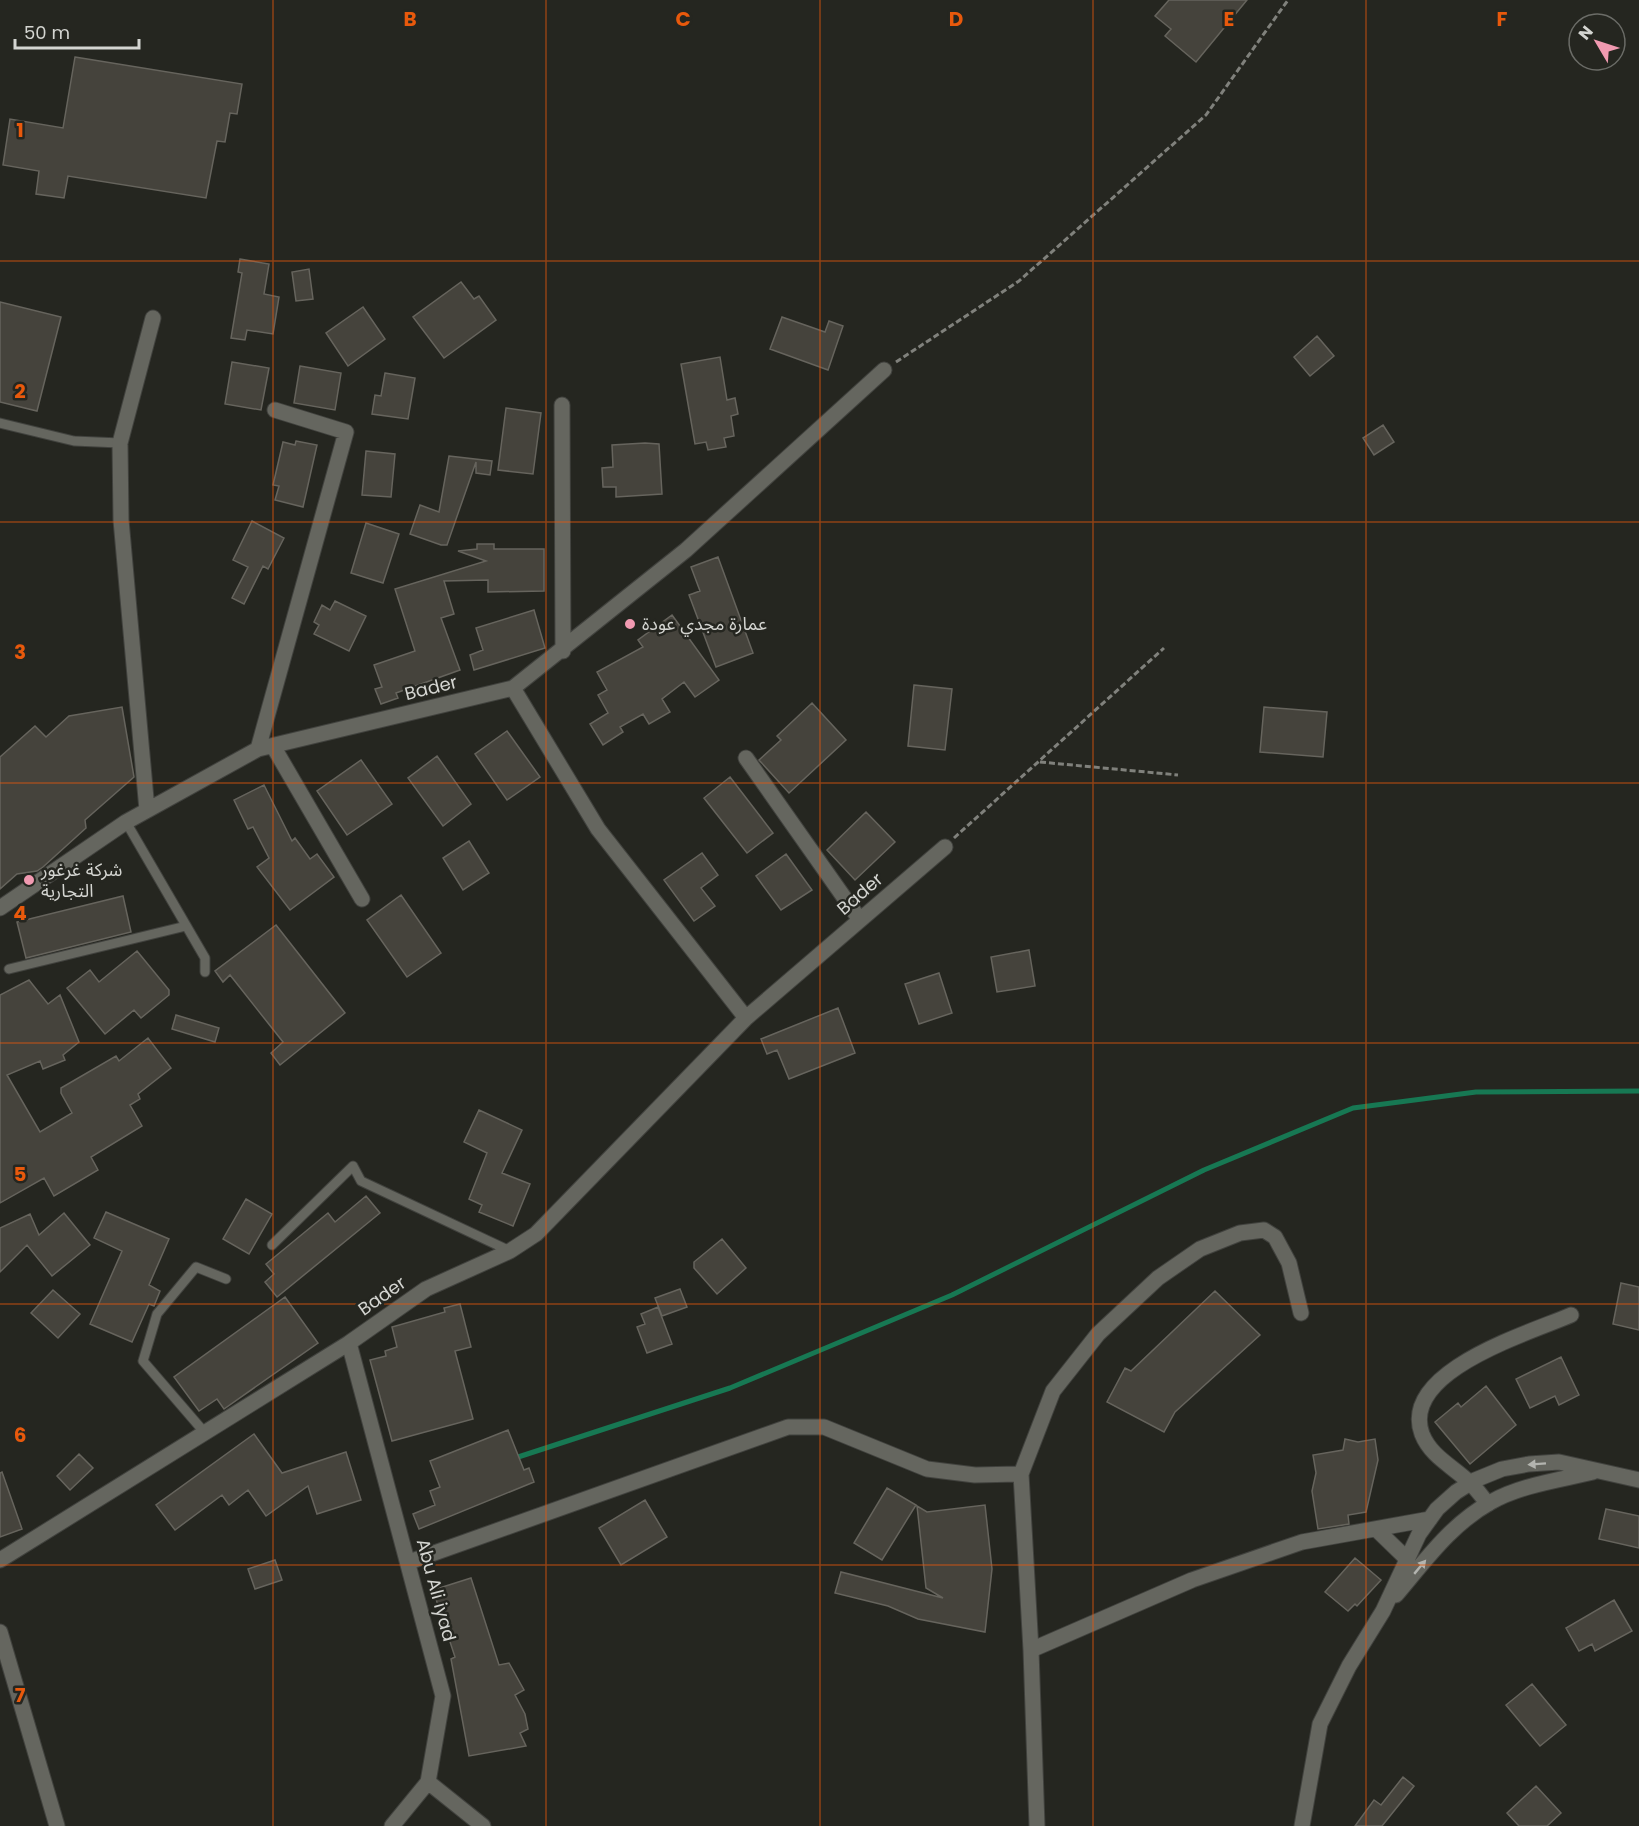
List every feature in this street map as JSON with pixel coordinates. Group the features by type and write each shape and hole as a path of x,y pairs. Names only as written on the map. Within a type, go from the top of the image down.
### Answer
{"street":[{"path":"147,810 121,520 120,443 153,318"},
{"path":"747,1018 598,829 513,688 563,651 686,550 884,370"},
{"path":"562,405 563,651"},
{"path":"275,410 346,432 266,748 362,899"},
{"name":"Bader","path":"0,908 126,822 266,748 513,688"},
{"path":"746,758 860,920"},
{"name":"Bader","path":"0,1560 349,1343 426,1289 510,1251 536,1234 747,1018 945,847"},
{"path":"1037,1826 1031,1650 1021,1474 1053,1391 1098,1334 1158,1278 1200,1249 1240,1233 1264,1230 1275,1237 1289,1263 1301,1313"},
{"path":"1488,1504 1470,1483 1437,1457 1422,1434 1420,1414 1424,1400 1444,1376 1469,1359 1571,1315"},
{"name":"Abu Ali iyad","path":"349,1343 443,1696 429,1782"},
{"path":"409,1562 788,1427 824,1427 927,1469 975,1475 1021,1474"},
{"path":"1302,1826 1320,1724 1349,1666 1383,1611 1407,1559 1430,1519 1456,1492 1502,1468 1559,1462 1594,1472 1639,1480"},
{"path":"1383,1611 1443,1540 1469,1516 1488,1504 1525,1489 1594,1472"},
{"path":"1031,1650 1203,1576 1302,1542 1430,1519"},
{"path":"1376,1528 1407,1559"},
{"path":"0,1632 57,1826"},
{"path":"392,1826 429,1782 483,1826"}],"lane":[{"path":"0,423 74,441 120,443"},
{"path":"126,822 205,958 205,972"},
{"path":"9,969 186,926"},
{"path":"273,1245 353,1166 361,1181 510,1251"},
{"path":"205,1433 143,1361 157,1314 196,1267 226,1279"}],"path":[{"path":"884,370 1019,281 1206,115 1288,0"},
{"path":"945,847 1164,648"},
{"path":"1038,762 1178,775"}],"building":[{"path":"1169,0 1247,0 1196,62 1165,36 1171,29 1155,16"},
{"path":"75,57 242,84 237,114 230,113 225,142 217,141 206,198 68,176 64,198 36,194 39,171 3,165 10,119 63,128"},
{"path":"240,259 269,264 264,294 279,297 273,334 247,330 245,340 231,338 242,273 238,272"},
{"path":"309,269 313,299 296,301 292,272"},
{"path":"461,282 474,299 479,296 496,320 444,358 413,317"},
{"path":"0,302 61,317 37,411 0,402"},
{"path":"363,307 385,339 348,366 326,333"},
{"path":"782,317 825,332 829,321 843,326 828,370 770,349"},
{"path":"1317,336 1334,356 1310,376 1294,357"},
{"path":"720,357 727,400 735,398 738,414 731,416 734,436 724,438 726,447 708,450 706,442 695,444 681,364"},
{"path":"232,362 269,368 261,410 225,404"},
{"path":"300,366 341,373 335,410 294,403"},
{"path":"385,373 415,378 408,419 372,414 375,395 381,396"},
{"path":"506,408 541,413 533,474 498,470"},
{"path":"1383,425 1394,442 1374,455 1363,438"},
{"path":"296,441 317,445 303,507 275,500 279,486 273,485 283,442 295,445"},
{"path":"659,444 662,494 616,497 616,487 603,487 602,468 613,467 612,445"},
{"path":"366,451 395,454 391,497 362,495"},
{"path":"449,456 492,461 490,475 476,473 476,462 447,545 441,545 410,534 420,505 439,512"},
{"path":"252,521 284,538 268,569 263,566 244,604 232,598 248,567 233,560"},
{"path":"366,523 399,534 383,583 351,573"},
{"path":"477,544 494,544 494,549 544,549 544,591 488,592 488,580 444,581 454,614 441,618 460,670 396,693 398,698 381,704 375,689 382,687 374,665 415,651 395,589 486,561 458,551 477,549"},
{"path":"718,557 753,653 716,667 689,595 700,591 691,567"},
{"path":"335,601 366,616 349,651 314,634 319,625 314,622 322,605 330,610"},
{"path":"534,610 545,648 474,670 470,655 483,650 476,628"},
{"path":"672,615 719,680 695,697 684,682 662,699 670,712 649,724 643,714 620,727 623,732 603,745 590,724 608,713 598,695 607,690 597,672 643,647 638,640"},
{"path":"914,685 952,689 945,750 908,746"},
{"path":"812,703 846,740 789,793 759,760 781,740 777,736"},
{"path":"122,707 134,777 85,820 86,828 43,867 37,871 17,874 0,889 0,757 35,726 46,737 69,716"},
{"path":"1264,707 1327,712 1323,757 1260,752"},
{"path":"507,731 540,777 507,800 475,754"},
{"path":"437,756 471,804 443,826 408,778"},
{"path":"361,760 392,804 347,835 317,791"},
{"path":"730,777 773,833 747,853 704,798"},
{"path":"264,785 292,841 295,838 310,859 317,854 334,877 290,910 257,867 269,858 253,827 248,829 234,800"},
{"path":"866,812 895,842 855,880 827,850"},
{"path":"469,841 489,873 463,890 443,858"},
{"path":"702,853 718,875 701,888 715,906 694,921 664,880"},
{"path":"786,854 812,890 781,910 756,876"},
{"path":"401,895 441,953 407,977 367,920"},
{"path":"123,896 131,932 26,958 17,922"},
{"path":"276,925 345,1013 280,1065 271,1053 283,1042 230,975 223,982 215,971"},
{"path":"1029,950 1035,986 997,992 991,957"},
{"path":"137,951 169,990 169,995 141,1018 134,1010 105,1034 67,988 90,970 99,982"},
{"path":"939,973 952,1013 919,1024 905,984"},
{"path":"29,980 48,1004 60,995 79,1042 63,1055 65,1060 43,1069 40,1061 7,1075 40,1132 72,1113 61,1093 61,1088 116,1056 119,1061 148,1038 171,1068 138,1094 140,1099 130,1105 142,1126 91,1157 98,1170 54,1196 44,1178 0,1203 0,995"},
{"path":"838,1008 855,1053 789,1079 777,1050 767,1054 761,1039"},
{"path":"176,1015 219,1028 215,1042 172,1029"},
{"path":"479,1110 522,1130 502,1173 530,1184 513,1226 479,1212 482,1205 469,1199 487,1153 464,1142"},
{"path":"366,1196 380,1213 277,1297 265,1282 274,1274 266,1264 328,1213 335,1222"},
{"path":"246,1199 272,1214 249,1254 223,1239"},
{"path":"106,1212 169,1239 149,1285 160,1291 154,1306 149,1304 132,1342 90,1324 122,1251 94,1238"},
{"path":"64,1213 90,1245 52,1276 27,1245 0,1272 0,1228 30,1214 39,1235"},
{"path":"722,1239 746,1268 717,1294 694,1268 694,1262"},
{"path":"1621,1283 1639,1287 1639,1330 1613,1324"},
{"path":"680,1289 687,1307 662,1316 655,1298"},
{"path":"53,1290 80,1314 58,1338 31,1313"},
{"path":"1215,1291 1260,1335 1175,1412 1164,1432 1107,1402 1125,1368 1131,1371"},
{"path":"285,1297 318,1343 224,1409 217,1399 199,1411 174,1377"},
{"path":"460,1304 471,1347 455,1351 473,1419 392,1441 370,1360 386,1356 385,1351 397,1347 392,1327 445,1312 444,1308"},
{"path":"658,1307 672,1344 647,1353 637,1327 645,1324 641,1314"},
{"path":"1561,1357 1579,1395 1559,1405 1555,1396 1530,1408 1516,1379"},
{"path":"1486,1386 1516,1425 1470,1464 1435,1422 1458,1403 1461,1407"},
{"path":"508,1430 524,1470 529,1468 534,1482 419,1529 413,1514 435,1505 430,1491 440,1487 430,1461"},
{"path":"254,1434 282,1473 346,1452 361,1500 317,1514 308,1486 266,1516 248,1490 229,1505 222,1495 175,1530 156,1505"},
{"path":"1345,1439 1358,1442 1375,1439 1378,1460 1366,1512 1348,1515 1349,1524 1318,1529 1312,1491 1316,1473 1313,1455 1343,1450"},
{"path":"79,1454 93,1468 70,1490 57,1476"},
{"path":"2,1472 22,1529 0,1537 0,1473"},
{"path":"887,1488 916,1505 882,1560 854,1543"},
{"path":"645,1500 667,1537 621,1565 599,1528"},
{"path":"985,1505 992,1569 985,1632 918,1619 888,1606 835,1593 841,1572 943,1598 926,1588 917,1506 927,1512"},
{"path":"1606,1509 1639,1516 1639,1548 1599,1539"},
{"path":"1355,1558 1381,1580 1357,1606 1355,1604 1348,1611 1325,1592"},
{"path":"275,1560 282,1580 255,1589 248,1569"},
{"path":"471,1578 499,1665 509,1663 524,1690 515,1695 525,1714 528,1729 520,1733 526,1746 469,1756 451,1659 455,1657 433,1590"},
{"path":"1614,1600 1632,1631 1595,1651 1592,1644 1579,1651 1566,1628"},
{"path":"1532,1684 1566,1725 1540,1746 1506,1705"},
{"path":"1403,1777 1414,1786 1382,1826 1355,1826 1374,1800 1381,1805"},
{"path":"1536,1786 1561,1813 1547,1826 1519,1826 1507,1813"}],"waterway":[{"path":"512,1459 730,1388 952,1295 1204,1170 1353,1108 1476,1092 1639,1091"}],"place":[{"name":"عمارة مجدي عودة","path":"630,624"},
{"name":"شركة غرغور التجارية","path":"29,880"}]}
